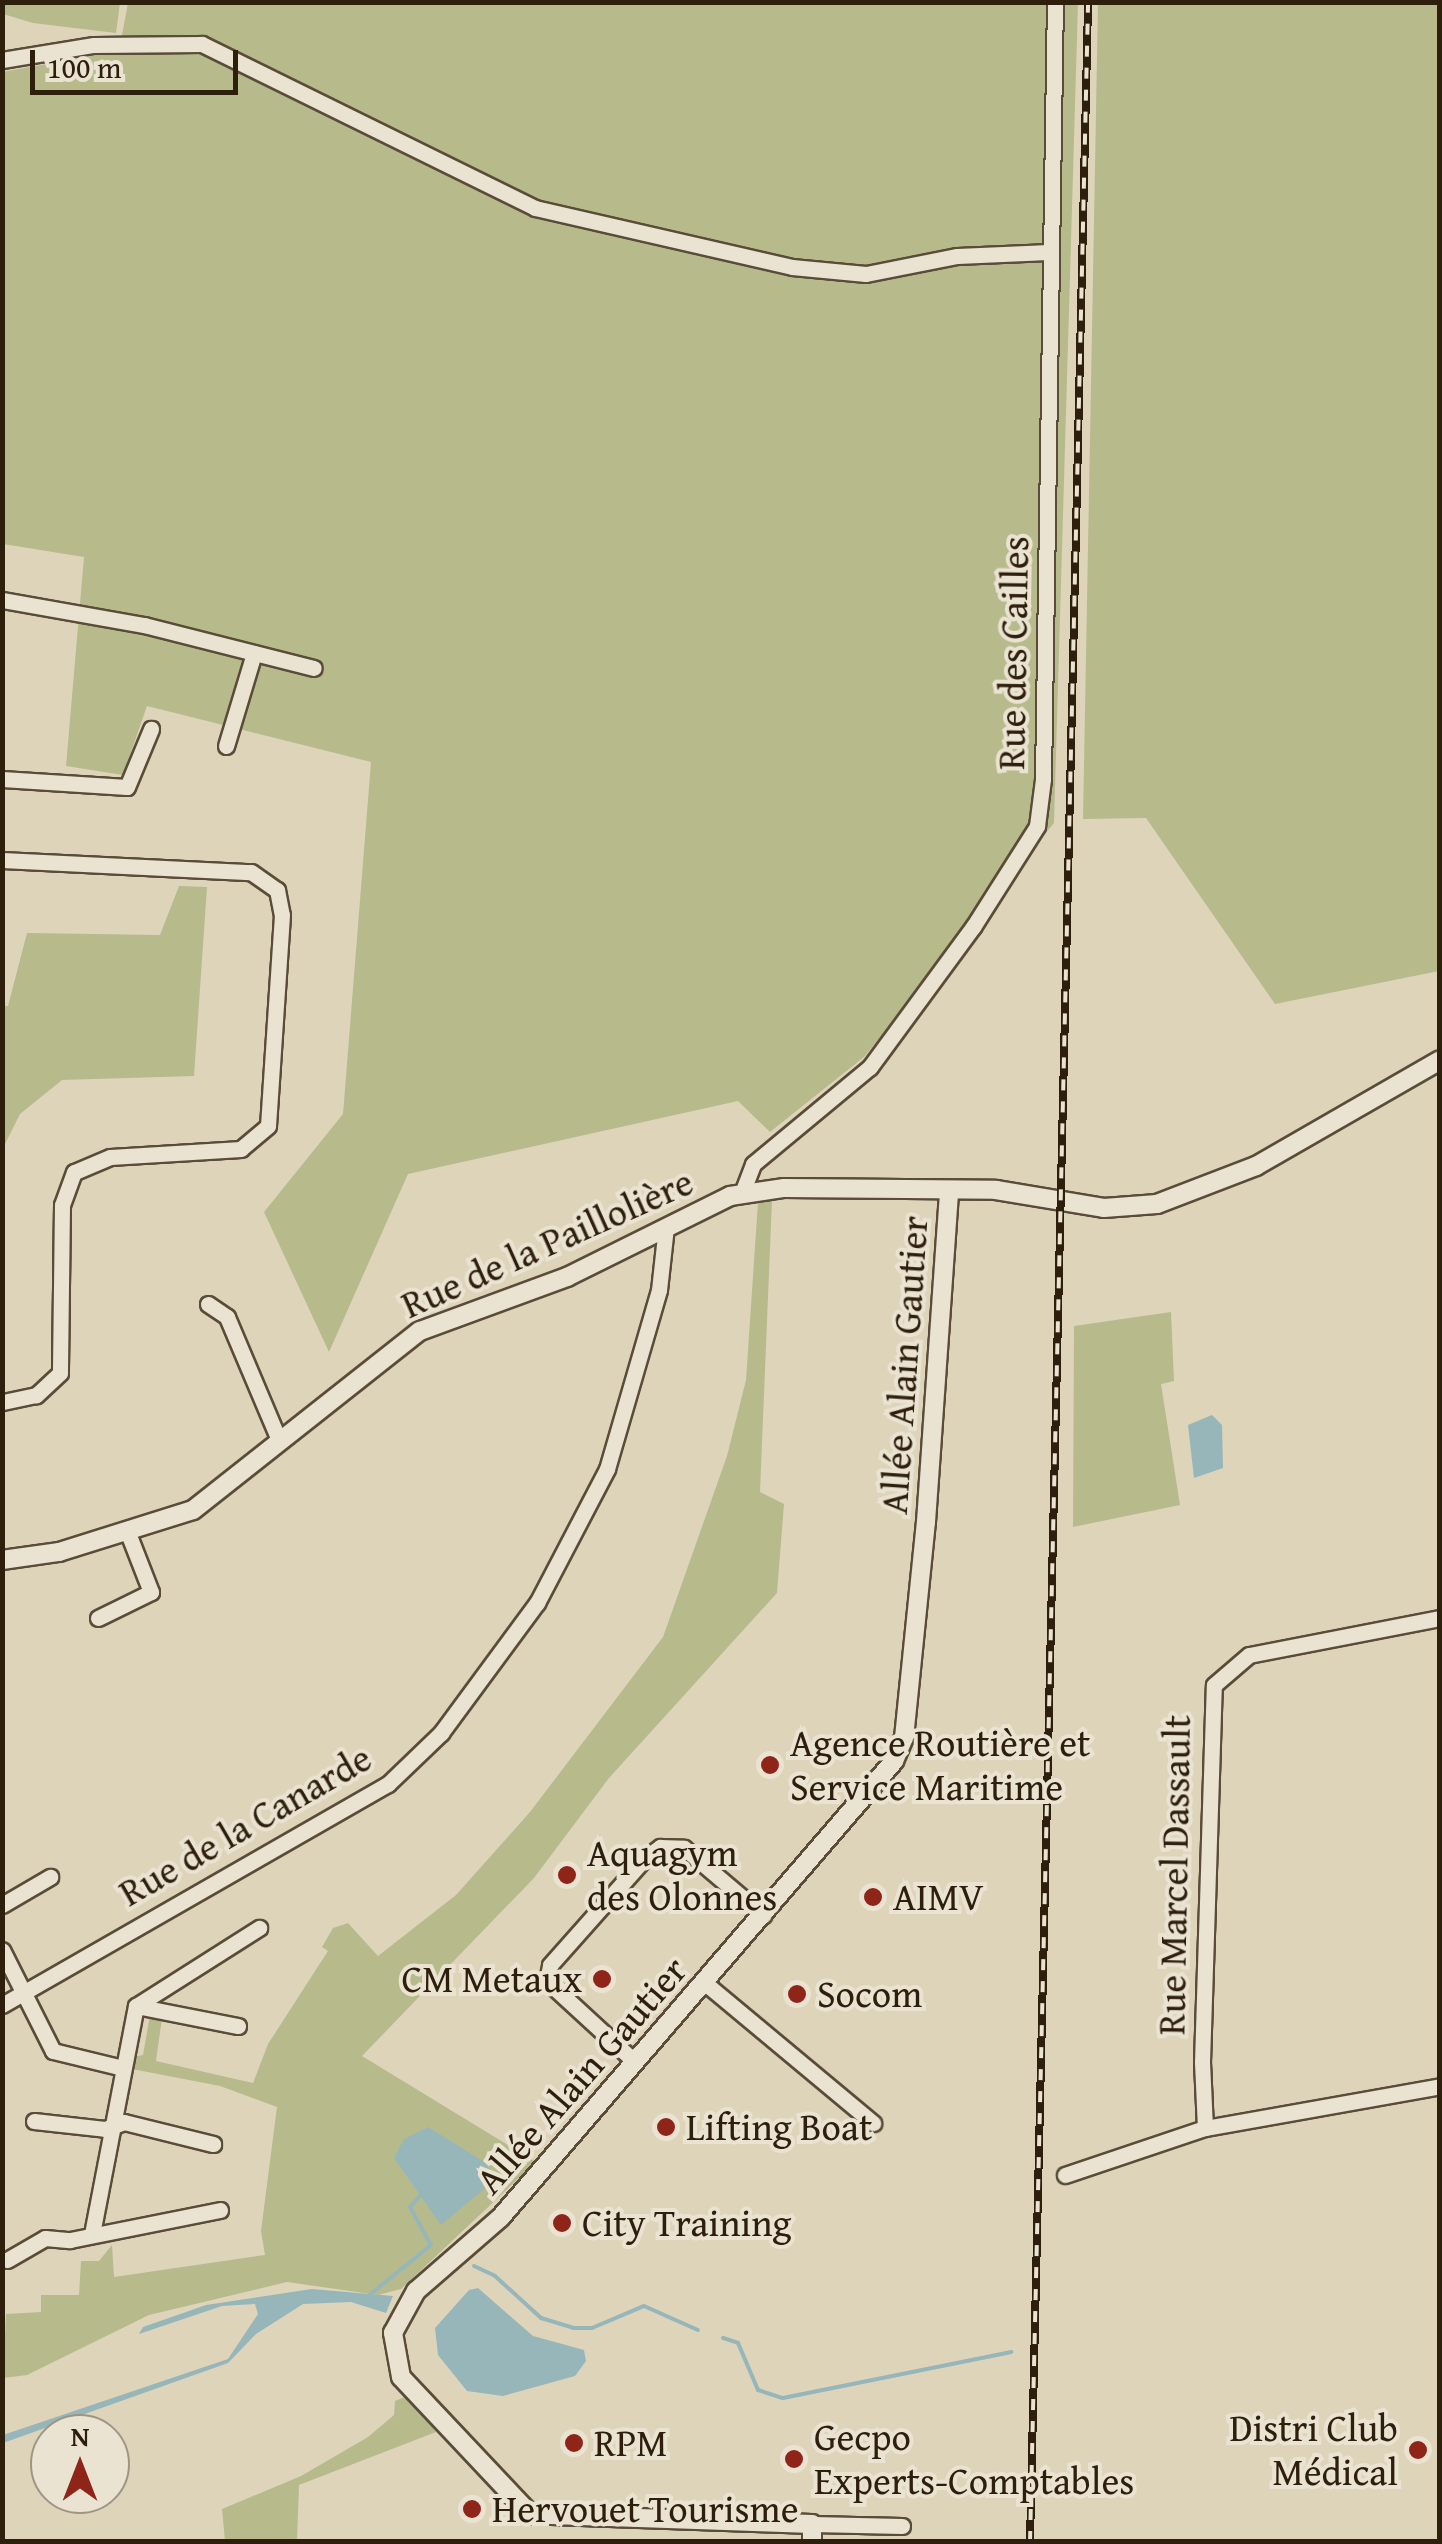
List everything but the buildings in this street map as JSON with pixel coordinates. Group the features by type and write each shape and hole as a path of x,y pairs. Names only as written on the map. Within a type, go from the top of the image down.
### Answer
{"street":[{"name":"Rue des Cailles","path":"742,1193 743,1178 760,1157 870,1068 1012,869 1037,826 1043,778 1055,2"},
{"path":"2,60 94,46 202,44 535,208 792,267 866,274 957,256 1050,252"},
{"path":"2,600 314,668"},
{"path":"226,746 254,652"},
{"path":"2,779 128,787 150,729"},
{"path":"2,860 196,867 260,875 280,899 268,1126 241,1149 110,1157 74,1172 63,1194 60,1373 36,1396 2,1402"},
{"name":"Rue de la Paillolière","path":"2,1560 128,1532 194,1510 420,1331 566,1277 742,1193 950,1190 1127,1208 1213,1186 1440,1060"},
{"name":"Allée Alain Gautier","path":"902,2526 812,2533 530,2514 398,2371 394,2332 404,2305 501,2216 878,1782 904,1738 950,1190"},
{"name":"Rue de la Canarde","path":"2,2005 388,1784 440,1733 537,1603 607,1469 658,1290 666,1228"},
{"path":"208,1304 227,1317 279,1440"},
{"path":"98,1618 150,1592 128,1532"},
{"name":"Rue Marcel Dassault","path":"1206,2128 1202,2062 1214,1685 1250,1655 1440,1618"},
{"path":"634,2062 548,1980 550,1965 644,1858 660,1847 684,1848 763,1915"},
{"path":"2,1905 50,1877"},
{"path":"92,2234 136,2006 259,1928"},
{"path":"2,1950 53,2051 123,2068"},
{"path":"705,1984 874,2124"},
{"path":"136,2006 238,2026"},
{"path":"1065,2175 1206,2128 1440,2086"},
{"path":"34,2122 112,2126 124,2122 213,2144"},
{"path":"6,2260 45,2238 92,2234 220,2210"}],"green space":[{"path":"3,2 120,2 116,33 33,23 3,14"},
{"path":"128,3 1078,3 1054,823 864,1057 770,1132 738,1101 408,1174 329,1352 264,1212 343,1114 371,762 147,706 123,775 66,766 84,557 3,544 2,72 119,51"},
{"path":"1098,3 1439,3 1439,971 1275,1004 1146,818 1083,819"},
{"path":"179,886 207,887 194,1076 62,1080 20,1114 3,1148 3,1006 8,1006 27,933 160,935"},
{"path":"772,1200 760,1492 784,1504 777,1593 609,1778 534,1878 362,2056 536,2162 401,2289 378,2295 287,2282 149,2315 27,2375 3,2378 6,2314 41,2312 41,2295 79,2295 81,2261 99,2261 112,2245 114,2277 265,2255 261,2231 277,2107 220,2086 132,2069 133,2057 143,2055 150,2015 162,2018 156,2061 253,2083 268,2044 328,1951 322,1947 333,1928 348,1923 378,1956 456,1895 530,1812 663,1637 727,1456 746,1380 758,1202"},
{"path":"1171,1312 1174,1381 1161,1384 1180,1505 1073,1527 1074,1326"},
{"path":"407,2396 436,2432 299,2485 297,2541 225,2541 222,2509 301,2476 368,2437 394,2415 395,2401"}],"water":[{"path":"1212,1415 1222,1425 1223,1468 1194,1478 1188,1425"},
{"path":"428,2127 483,2161 497,2178 441,2225 394,2158 404,2139"},
{"path":"478,2288 533,2336 584,2350 586,2361 575,2376 503,2396 467,2391 438,2355 435,2328 469,2290"},
{"path":"312,2289 393,2296 386,2313 351,2302 303,2304 256,2334 228,2363 85,2414 65,2414 228,2359 258,2314 255,2304 222,2306 139,2334 143,2327 206,2305"},
{"path":"30,2426 30,2433 3,2443 3,2435"}],"waterway":[{"path":"367,2297 431,2245 410,2207 420,2196"},
{"path":"474,2266 495,2276 541,2318 573,2328 592,2328 644,2306 698,2330"},
{"path":"723,2338 738,2343 758,2390 783,2398 1011,2352"}],"railway":[{"path":"1030,2542 1088,2"}],"place":[{"name":"Agence Routière et Service Maritime","path":"770,1765"},
{"name":"Aquagym des Olonnes","path":"567,1875"},
{"name":"AIMV","path":"873,1897"},
{"name":"CM Metaux","path":"602,1979"},
{"name":"Socom","path":"797,1994"},
{"name":"Lifting Boat","path":"666,2127"},
{"name":"City Training","path":"562,2223"},
{"name":"RPM","path":"574,2443"},
{"name":"Distri Club Médical","path":"1418,2450"},
{"name":"Gecpo Experts-Comptables","path":"794,2459"},
{"name":"Hervouet Tourisme","path":"472,2509"}]}
